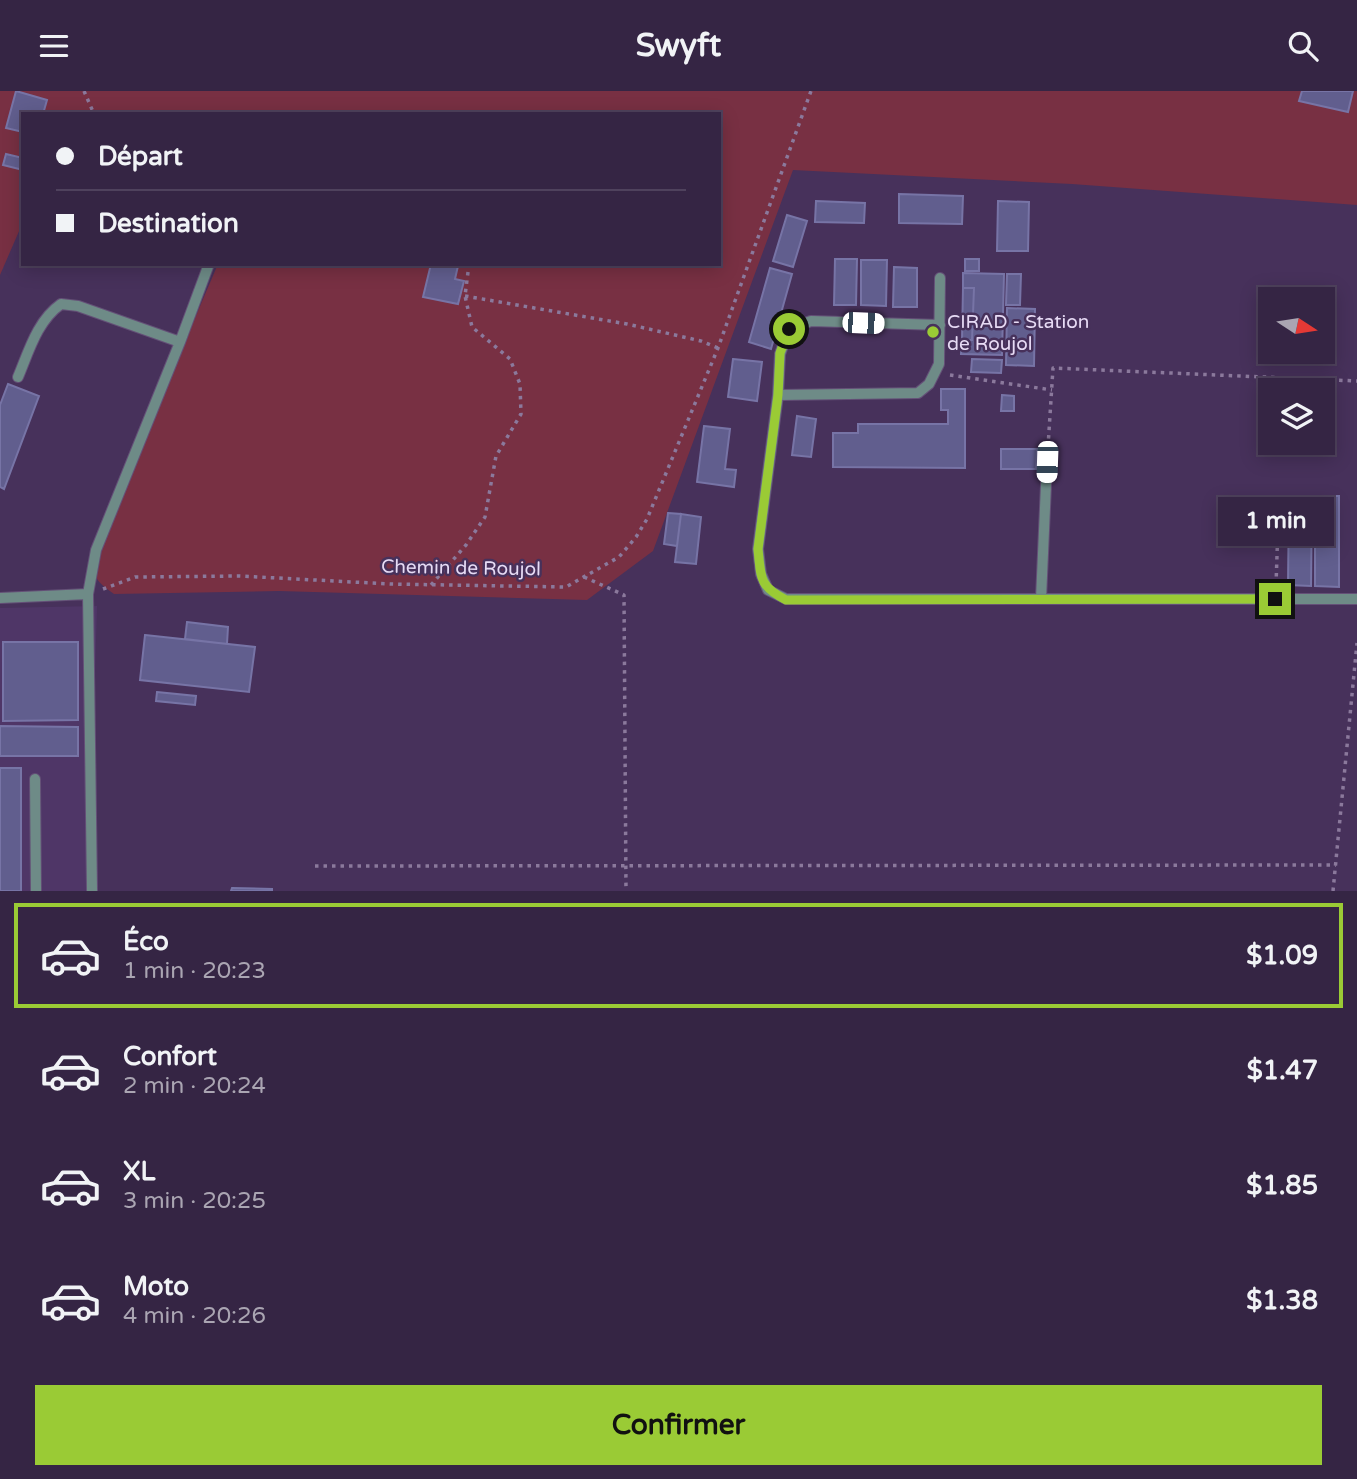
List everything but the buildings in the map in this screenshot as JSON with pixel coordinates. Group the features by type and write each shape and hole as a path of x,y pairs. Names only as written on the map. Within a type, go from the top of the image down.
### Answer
{"lane":[{"path":"92,891 88,594 96,550 208,266"},
{"path":"778,395 918,393 929,384 939,364 940,278"},
{"path":"18,377 40,327 49,312 61,304 78,306 180,342"},
{"path":"940,325 811,321 789,329 780,353 778,395 758,549 761,575 768,590 786,600 1357,599"},
{"path":"1041,599 1047,462"},
{"path":"0,598 88,594"},
{"path":"35,779 36,891"}],"path":[{"path":"84,91 93,112"},
{"name":"Chemin de Roujol","path":"88,594 135,577 240,576 431,585 566,587 620,557 647,519 718,348 811,91"},
{"path":"431,585 466,545 485,517 496,456 521,414 520,384 510,359 472,327 465,296 469,266"},
{"path":"465,296 627,324 701,341 718,348"},
{"path":"1047,462 1054,368 1357,381"},
{"path":"935,372 1052,390"},
{"path":"1275,599 1279,497"},
{"path":"583,577 624,595 626,891"},
{"path":"1334,891 1357,643"},
{"path":"316,866 1336,865"}],"shaded area":[{"path":"0,91 1357,91 1357,205 1072,184 793,170 653,551 587,600 279,591 114,594 98,580 94,566 96,550 217,266 721,266 721,112 21,112 21,227 0,275"},
{"path":"97,606 89,891 0,891 0,608"}],"place":[{"name":"CIRAD - Station de Roujol","path":"933,332"}],"route":[{"path":"789,329 780,353 778,395 758,549 761,575 768,590 786,600 1275,599"}]}
